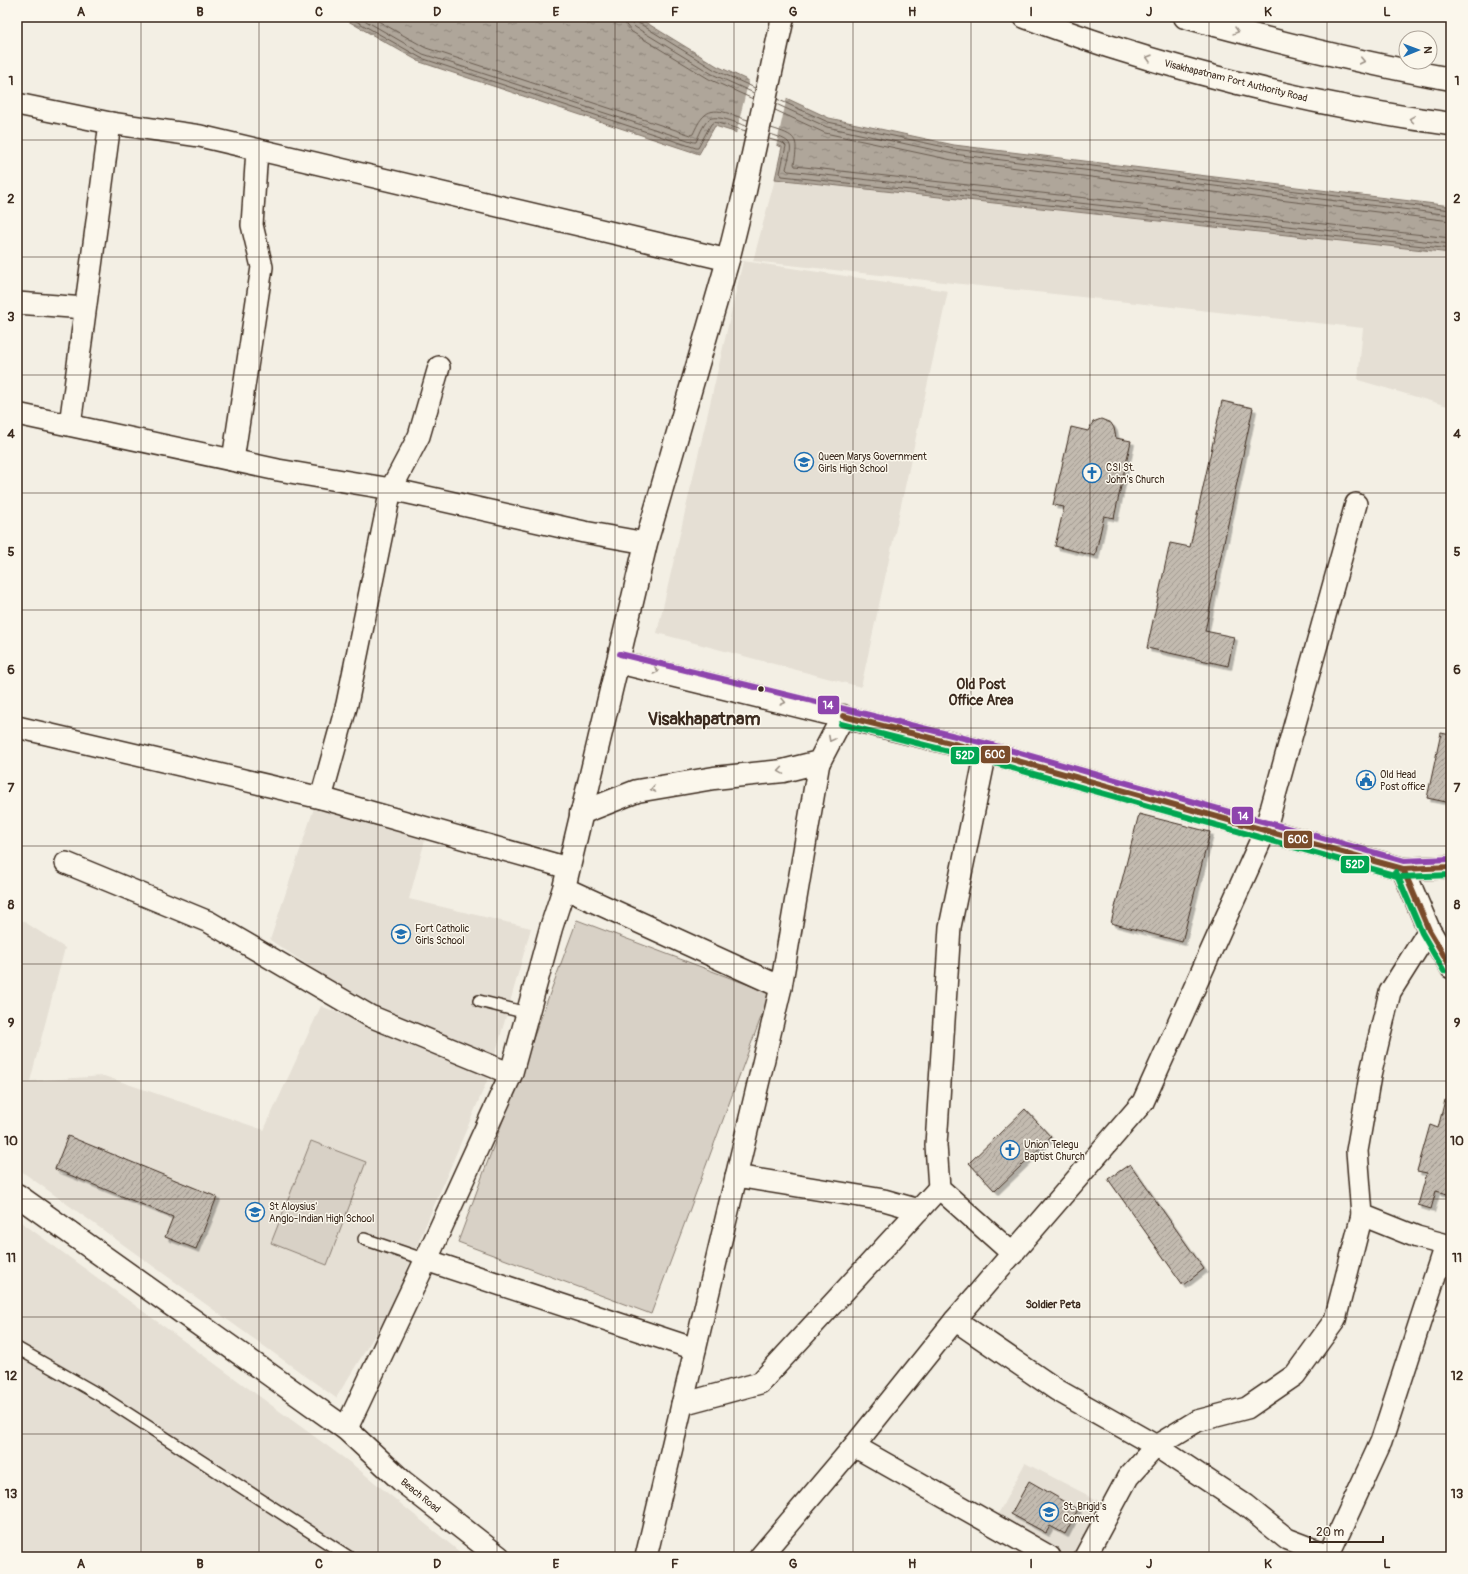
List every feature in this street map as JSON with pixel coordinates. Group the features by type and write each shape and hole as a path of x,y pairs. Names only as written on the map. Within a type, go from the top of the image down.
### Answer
{"main road":[{"path":"346,1429 426,1260 510,1074 566,878 646,543 728,260 745,191 783,17"},
{"name":"Visakhapatnam Port Authority Road","path":"1025,17 1115,48 1176,66 1360,109 1451,124"},
{"path":"1185,17 1364,62 1451,79"},
{"path":"618,662 986,752 1403,869 1451,867"},
{"path":"581,813 637,792 714,778 783,771 819,762 843,716"},
{"path":"1403,869 1429,930 1451,967"},
{"name":"Beach Road","path":"17,1196 346,1429 402,1481 499,1557"}],"street":[{"path":"17,104 110,123 200,136 728,260"},
{"path":"70,425 110,123"},
{"path":"233,460 262,267 252,225 257,150"},
{"path":"17,303 85,308"},
{"path":"321,798 347,704 391,489 419,436 439,367"},
{"path":"17,414 233,460 391,489 584,532 646,543"},
{"path":"760,1557 854,1446 955,1320 1143,1102 1265,831 1356,504"},
{"path":"17,727 321,798 566,878 781,987"},
{"path":"986,752 950,927 936,1145 939,1188 1013,1254"},
{"path":"646,1557 781,987 819,762"},
{"path":"66,863 209,922 370,1016 510,1074"},
{"path":"1086,1557 1128,1477 1156,1446 1197,1421 1247,1408 1295,1375 1335,1320 1362,1215 1357,1151 1370,1076 1390,992 1429,930"},
{"path":"736,1176 884,1200 919,1210"},
{"path":"682,1404 760,1383 939,1188"},
{"path":"955,1320 1056,1390 1156,1446 1245,1505 1287,1539 1329,1556 1381,1442 1448,1245 1416,1237 1362,1215"},
{"path":"426,1260 695,1349"},
{"path":"854,1446 1050,1557"}],"lane":[{"path":"479,1001 527,1013"},
{"path":"364,1239 426,1260"},
{"path":"17,1348 101,1396 349,1557"}],"shaded area":[{"path":"775,179 1451,253 1451,407 1358,380 1363,328 753,261"},
{"name":"Queen Marys Government Girls High School","path":"743,261 948,291 861,687 657,633"},
{"name":"Fort Catholic Girls School","path":"314,808 425,840 409,899 531,928 494,1059 377,1011 270,940"},
{"name":"St Aloysius' Anglo-Indian High School","path":"17,917 65,948 30,1081 104,1076 264,1130 321,1006 490,1074 388,1314 336,1398 17,1168"},
{"path":"577,920 770,993 651,1314 458,1242"},
{"path":"311,1141 366,1162 327,1265 271,1243"},
{"path":"17,1219 352,1464 466,1557 17,1557"},
{"name":"St. Brigid's Convent","path":"1025,1463 1103,1503 1077,1557 1063,1557 995,1520"}],"water":[{"path":"341,17 637,17 717,66 829,118 954,145 1451,206 1451,253 775,179 782,147 715,126 699,154 420,62"}],"pier":[{"path":"749,79 787,97 776,147 736,134"}],"building":[{"path":"1222,401 1253,408 1205,631 1234,637 1228,666 1147,648 1170,543 1190,547"},
{"name":"CSI St. John's Church","path":"1101,419 1111,423 1114,428 1116,438 1131,441 1114,518 1104,516 1095,556 1055,546 1064,507 1053,505 1071,427 1088,431 1093,422"},
{"path":"1441,733 1451,735 1451,803 1427,798"},
{"path":"1139,814 1210,832 1182,942 1111,923"},
{"path":"1445,1100 1451,1102 1451,1195 1436,1191 1431,1209 1418,1205 1427,1173 1417,1171 1430,1125 1438,1128"},
{"name":"Union Telegu Baptist Church","path":"1025,1109 1051,1137 995,1191 969,1163"},
{"path":"68,1136 217,1197 196,1249 165,1237 173,1217 55,1169"},
{"path":"1130,1164 1204,1269 1183,1285 1108,1179"},
{"path":"1029,1481 1078,1509 1065,1534 1050,1526 1046,1533 1011,1514"}],"transit line":[{"name":"14","path":"620,654 988,744 1404,861 1451,859"},
{"name":"60C","path":"843,716 986,752 1403,869 1451,867"},
{"name":"52D","path":"841,724 984,760 1401,877 1451,875"},
{"name":"60C","path":"1403,869 1429,930 1451,967"},
{"name":"52D","path":"1396,872 1422,933 1444,971"}],"place":[{"name":"Queen Marys Government Girls High School","path":"804,462"},
{"name":"CSI St. John's Church","path":"1092,473"},
{"name":"Old Head Post office","path":"1366,780"},
{"name":"Fort Catholic Girls School","path":"401,934"},
{"name":"Union Telegu Baptist Church","path":"1010,1150"},
{"name":"St Aloysius' Anglo-Indian High School","path":"255,1212"},
{"name":"St. Brigid's Convent","path":"1049,1512"}],"district":[{"name":"Old Post Office Area","path":"981,692"},
{"name":"Visakhapatnam","path":"704,719"},
{"name":"Soldier Peta","path":"1053,1304"}]}
